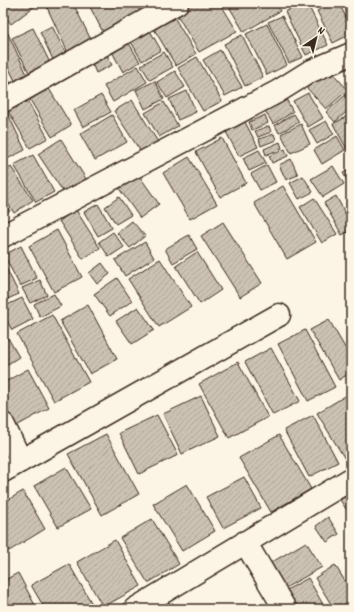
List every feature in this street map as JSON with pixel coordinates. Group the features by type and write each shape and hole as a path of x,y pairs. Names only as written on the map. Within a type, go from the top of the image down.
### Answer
{"street":[{"path":"3,101 177,3"},
{"path":"3,236 277,92 309,72 351,54"},
{"path":"3,424 12,466 279,315"},
{"path":"135,609 351,479"},
{"path":"245,542 285,609"}],"building":[{"path":"3,3 39,3 11,24 3,14"},
{"path":"45,3 73,3 93,44 69,55"},
{"path":"88,3 136,3 144,19 106,38"},
{"path":"193,3 220,3 237,31 199,52 176,13"},
{"path":"227,3 276,3 280,11 244,32"},
{"path":"302,3 307,3 328,45 306,55 285,12"},
{"path":"333,3 339,3 351,28 351,34 333,43 317,11"},
{"path":"282,16 303,57 289,63 268,22"},
{"path":"174,17 196,54 176,66 154,29"},
{"path":"3,23 30,81 18,87 3,56"},
{"path":"267,24 287,65 267,75 246,34"},
{"path":"52,26 68,58 55,64 40,32"},
{"path":"33,28 52,67 31,77 12,38"},
{"path":"149,29 161,50 142,61 130,40"},
{"path":"242,35 263,77 245,86 224,44"},
{"path":"127,40 140,62 123,72 111,50"},
{"path":"220,50 242,87 225,96 203,60"},
{"path":"105,51 112,65 96,73 90,59"},
{"path":"164,52 173,67 150,80 141,65"},
{"path":"197,57 222,101 203,111 178,68"},
{"path":"138,66 147,82 113,102 104,86"},
{"path":"328,68 348,90 326,109 306,87"},
{"path":"3,69 13,88 3,93"},
{"path":"175,71 185,87 167,98 157,82"},
{"path":"155,81 164,99 145,109 136,90"},
{"path":"48,87 71,125 52,137 29,98"},
{"path":"187,91 196,112 178,120 169,99"},
{"path":"349,92 351,94 351,108 335,122 326,112"},
{"path":"308,93 323,118 308,127 293,101"},
{"path":"101,95 111,112 83,127 74,110"},
{"path":"285,97 293,112 273,124 264,109"},
{"path":"27,100 48,138 30,148 8,111"},
{"path":"132,100 158,142 141,152 114,111"},
{"path":"164,102 178,126 159,137 145,113"},
{"path":"7,112 25,150 3,161 3,114"},
{"path":"294,114 299,122 279,133 275,125"},
{"path":"351,114 351,149 348,151 333,124"},
{"path":"112,115 127,142 95,160 80,134"},
{"path":"265,115 268,123 252,130 249,122"},
{"path":"326,121 334,134 317,144 309,130"},
{"path":"245,122 258,147 239,156 226,132"},
{"path":"301,124 310,144 291,153 281,134"},
{"path":"269,126 271,132 258,137 255,131"},
{"path":"274,134 276,140 261,146 259,139"},
{"path":"337,136 345,150 322,164 314,150"},
{"path":"222,138 246,183 220,197 196,152"},
{"path":"61,139 86,179 64,193 38,154"},
{"path":"280,142 282,148 266,155 264,149"},
{"path":"285,149 288,156 272,163 269,156"},
{"path":"259,150 266,163 249,171 243,158"},
{"path":"33,155 54,192 36,202 14,165"},
{"path":"189,157 217,204 190,219 163,173"},
{"path":"291,159 298,175 286,180 279,165"},
{"path":"267,165 276,182 260,190 251,174"},
{"path":"333,166 344,184 323,197 311,179"},
{"path":"11,167 33,200 14,213 3,196 3,172"},
{"path":"351,169 351,187 343,173"},
{"path":"138,174 159,204 140,218 118,187"},
{"path":"303,176 313,192 299,199 290,183"},
{"path":"283,186 316,242 287,259 254,203"},
{"path":"336,196 351,224 351,230 342,235 324,203"},
{"path":"119,197 131,215 116,224 105,207"},
{"path":"314,198 337,234 322,243 300,207"},
{"path":"3,200 10,211 3,215"},
{"path":"98,204 112,228 98,236 84,212"},
{"path":"76,210 100,248 83,259 59,221"},
{"path":"132,221 145,236 130,248 117,233"},
{"path":"223,222 262,283 240,297 201,236"},
{"path":"57,230 82,277 54,292 29,246"},
{"path":"113,232 124,247 109,257 99,242"},
{"path":"189,235 197,249 173,263 165,249"},
{"path":"145,242 154,258 125,276 115,260"},
{"path":"21,246 37,278 20,286 4,255"},
{"path":"197,252 221,290 200,304 176,266"},
{"path":"160,259 191,307 159,327 128,279"},
{"path":"102,263 110,274 97,284 89,273"},
{"path":"4,264 19,294 3,301 3,265"},
{"path":"117,278 132,301 110,316 94,294"},
{"path":"40,280 47,295 30,303 22,288"},
{"path":"54,294 61,306 40,317 34,304"},
{"path":"22,298 33,319 12,330 3,314 3,307"},
{"path":"88,305 117,359 90,374 60,321"},
{"path":"138,307 154,330 132,344 116,321"},
{"path":"52,315 89,382 54,401 17,334"},
{"path":"329,320 351,358 351,372 339,380 310,330"},
{"path":"305,330 335,387 308,401 278,344"},
{"path":"8,338 19,357 3,367 3,341"},
{"path":"271,348 300,401 273,415 245,362"},
{"path":"238,362 268,417 229,438 199,384"},
{"path":"28,369 49,408 11,429 3,414 3,383"},
{"path":"347,395 351,402 351,456 345,459 317,413"},
{"path":"201,396 220,436 182,454 163,414"},
{"path":"157,415 178,455 139,474 119,433"},
{"path":"313,415 338,462 309,477 284,430"},
{"path":"106,434 139,494 102,515 68,454"},
{"path":"279,435 311,489 271,512 239,458"},
{"path":"66,467 91,509 58,527 34,486"},
{"path":"244,477 261,508 223,528 206,497"},
{"path":"187,484 215,531 182,551 153,504"},
{"path":"23,491 45,529 9,551 3,540 3,503"},
{"path":"351,493 351,516 340,500"},
{"path":"328,517 339,534 327,542 316,526"},
{"path":"152,519 179,564 148,583 120,538"},
{"path":"115,540 141,586 103,607 77,562"},
{"path":"306,542 322,567 285,588 267,565"},
{"path":"69,564 95,609 45,609 31,585"},
{"path":"335,565 351,591 351,601 338,609 334,609 315,578"},
{"path":"18,573 37,609 3,609 3,581"},
{"path":"308,578 325,608 324,609 293,609 283,592"}]}
